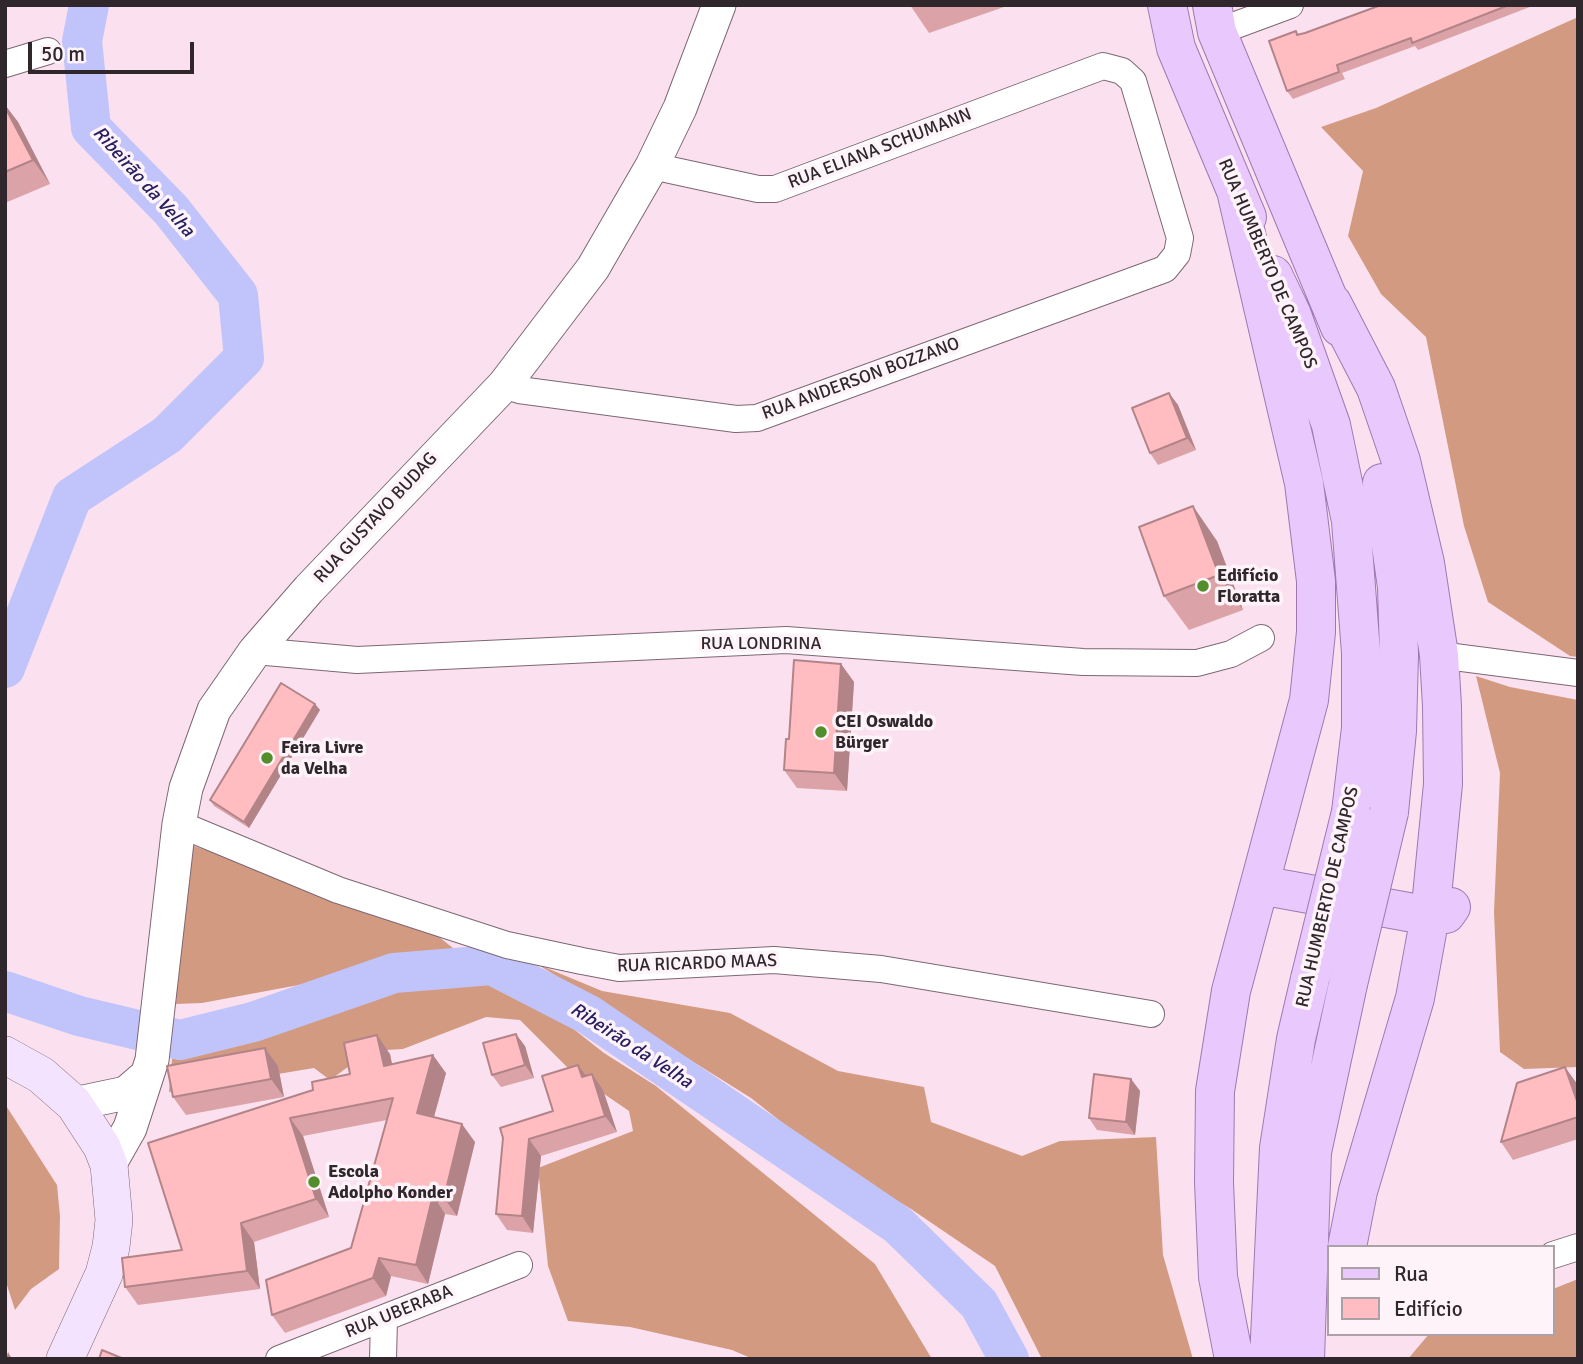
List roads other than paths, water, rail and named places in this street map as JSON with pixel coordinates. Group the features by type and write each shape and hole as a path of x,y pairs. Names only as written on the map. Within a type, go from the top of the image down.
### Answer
{"main road":[{"name":"RUA HUMBERTO DE CAMPOS","path":"1167,5 1176,48 1237,195 1292,316 1331,425 1351,521 1361,653 1361,728 1351,812 1296,1040 1279,1148 1269,1359"},
{"path":"1214,19 1332,303 1357,381 1388,511 1396,587 1399,655 1397,731 1390,812 1348,984 1312,1152 1305,1359"},
{"path":"1234,1359 1219,1277 1214,1182 1215,1091 1231,991 1309,700 1316,632 1316,581 1304,483 1237,195"},
{"path":"1332,303 1376,388 1401,461 1425,564 1439,655 1443,784 1430,916 1415,998 1358,1191 1347,1245"},
{"path":"1259,885 1430,916"},
{"path":"5,1055 41,1075 116,1109 111,1247 104,1274 65,1359"},
{"path":"1326,1359 1330,1336"}],"street":[{"name":"RUA GUSTAVO BUDAG","path":"116,1109 161,991 179,824 187,788 214,710 255,651 425,465 504,385 593,268 652,166 685,98 719,5"},
{"path":"1214,19 1290,5"},
{"path":"5,64 48,51"},
{"name":"RUA ELIANA SCHUMANN","path":"652,166 758,189 775,189 1103,66 1122,71 1133,81 1137,94 1180,238 1177,254 1165,269"},
{"name":"RUA ANDERSON BOZZANO","path":"504,385 519,390 736,419 757,418 1165,269"},
{"name":"RUA LONDRINA","path":"255,651 357,660 786,640 1083,662 1197,663 1231,654 1261,638"},
{"path":"1439,655 1578,673"},
{"name":"RUA RICARDO MAAS","path":"179,824 338,890 507,945 582,961 619,968 774,960 881,969 1151,1014"},
{"path":"1555,1254 1578,1247"},
{"name":"RUA UBERABA","path":"279,1359 519,1265"},
{"path":"383,1359 384,1320"}],"waterway":[{"name":"Ribeirão da Velha","path":"5,668 72,497 167,435 244,358 238,295 171,210 91,128 82,41 89,5"},
{"name":"Ribeirão da Velha","path":"5,991 79,1016 180,1040 253,1022 394,973 492,965 589,1015 898,1225 979,1304 1009,1359"}],"place":[{"name":"Edifício Floratta","path":"1203,586"},
{"name":"CEI Oswaldo Bürger","path":"821,732"},
{"name":"Feira Livre da Velha","path":"267,758"},
{"name":"Escola Adolpho Konder","path":"314,1182"}]}
